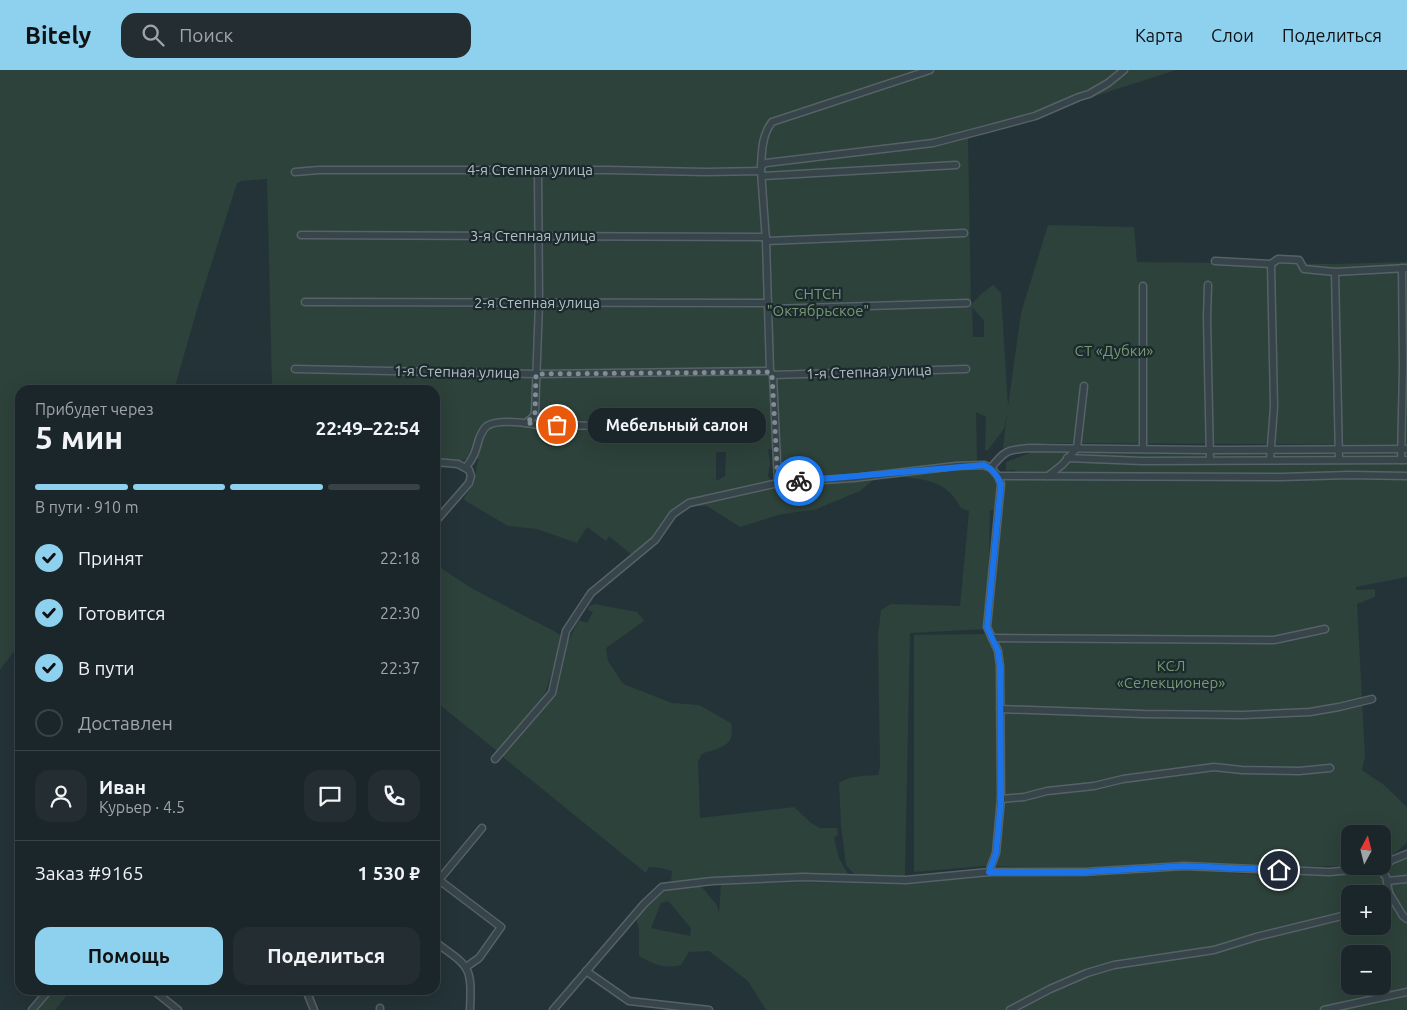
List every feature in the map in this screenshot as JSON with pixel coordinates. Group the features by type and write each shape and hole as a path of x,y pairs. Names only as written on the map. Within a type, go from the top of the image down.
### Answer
{"street":[{"path":"778,483 762,171 762,146 768,128 772,122 930,70"},
{"path":"762,171 766,163 934,143 978,132 1035,116 1064,105 1102,86 1124,70"},
{"name":"4-я Степная улица","path":"295,172 319,170 608,170 706,172 956,165"},
{"path":"526,423 535,413 539,303 538,170"},
{"name":"3-я Степная улица","path":"301,235 766,239 964,233"},
{"path":"1067,458 1142,461 1404,460 1404,268 1335,272 1304,269 1299,260 1278,259 1271,264 1215,261"},
{"path":"1270,460 1274,407 1271,264"},
{"path":"1335,272 1339,459"},
{"path":"1208,285 1210,460"},
{"path":"1143,286 1143,448"},
{"name":"2-я Степная улица","path":"305,302 769,306 967,303"},
{"name":"1-я Степная улица","path":"295,369 536,374 771,373 966,369"},
{"path":"1048,476 1077,448 1084,386"},
{"path":"466,466 476,453 479,438 486,426 491,424 526,423 690,427"},
{"path":"991,468 1001,455 1015,450 1077,448 1210,450 1404,449"},
{"path":"440,462 466,466 470,473 468,483 440,516"},
{"path":"495,759 552,693 566,631 591,593 655,540 673,514 688,504 778,483 853,478 956,466 984,465 991,468 998,476 1001,484 991,596 987,615 987,627 998,651 1000,666 1001,800 996,853 989,872"},
{"path":"998,476 1407,476"},
{"path":"992,638 1274,640 1325,629"},
{"path":"1000,710 1243,715 1310,712 1372,699"},
{"path":"1001,800 1047,791 1094,786 1214,767 1242,770 1298,771 1330,768"},
{"path":"440,879 482,828"},
{"path":"1391,861 1407,854"},
{"path":"553,1010 644,904 662,887 712,881 803,877 906,880 989,872 1085,872 1184,866 1329,872 1341,871"},
{"path":"1384,875 1388,885"},
{"path":"1388,881 1407,880"},
{"path":"440,881 501,927 480,958 466,967"},
{"path":"1391,896 1403,916 1407,919"},
{"path":"1013,1009 1050,988 1086,973 1114,965 1214,950 1256,937 1341,916"},
{"path":"440,945 458,958 470,974 470,1010"},
{"path":"586,971 629,1001 709,1010"},
{"path":"1324,1010 1407,992"},
{"path":"32,1010 45,995"},
{"path":"159,995 178,1010"},
{"path":"308,995 314,1010"}],"green space":[{"path":"0,70 1176,70 968,137 971,305 993,285 1001,293 1008,406 1021,313 1048,225 1134,227 1137,262 1332,264 1407,262 1407,445 1049,443 1003,448 1007,413 1004,429 988,450 985,450 986,417 976,412 977,461 776,481 773,450 768,449 770,462 768,476 772,482 688,502 654,539 632,555 609,536 606,541 587,527 577,543 537,529 508,526 464,500 474,483 479,459 440,460 440,385 272,385 267,179 241,181 237,183 175,385 15,385 15,650 0,670","holes":["972,307 984,321 984,337 973,337 973,340","716,452 726,452 725,476 716,481"]},
{"name":"КСЛ «Селекционер»","path":"1035,451 1407,451 1407,577 1356,587 1356,590 1375,589 1375,597 1357,604 1365,757 1362,770 1384,785 1407,807 1407,842 1391,855 1391,825 1341,825 1341,866 1278,867 1215,863 1078,868 985,866 914,872 914,635 987,634 988,629 910,633 905,875 902,877 856,876 846,865 841,826 839,783 853,777 878,775 880,768 878,636 881,610 891,604 960,606 969,511 961,508 949,492 941,486 915,478 895,476 957,468 984,467 995,476 998,484 996,510 990,510 988,603 994,602 1002,479 1372,473 1022,473 1013,470 1006,471 1006,462"},
{"path":"876,478 860,491 814,510 782,514 740,527 707,506 693,506 779,486"},
{"path":"440,567 471,588 563,637 543,700 512,737 497,751 440,705"},
{"path":"595,604 637,612 644,621 606,648 608,661 623,684 672,703 699,705 731,723 732,731 729,742 726,745 702,754 698,761 700,818 794,807 810,822 820,828 837,828 838,835 834,838 839,858 849,876 671,882 672,871 649,867 646,873 504,758 503,755 558,688 568,641 579,620 587,623 593,612 588,610 589,606"},
{"path":"1407,849 1407,1010 766,1010 748,981 709,951 689,952 681,965 675,966 659,965 639,956 639,930 636,917 662,890 701,886 717,905 719,913 721,884 805,882 906,884 991,876 1084,877 1185,870 1264,875 1391,875 1391,861","holes":["668,901 691,928 690,936 651,928 661,903"]},
{"path":"50,995 67,995 55,1010 38,1010"}],"way so far":[{"path":"557,425 526,423 535,413 536,374 770,372 772,375 778,483 799,481"}],"place":[{"name":"Мебельный салон","path":"557,425"}],"route":[{"path":"799,481 853,478 956,466 984,465 991,468 998,476 1001,484 987,627 998,651 1000,666 1001,800 996,853 989,872 1085,872 1184,866 1279,870"}],"park label":[{"name":"СНТСН \"Октябрьское\"","path":"818,302"},
{"name":"СТ «Дубки»","path":"1114,351"}]}
